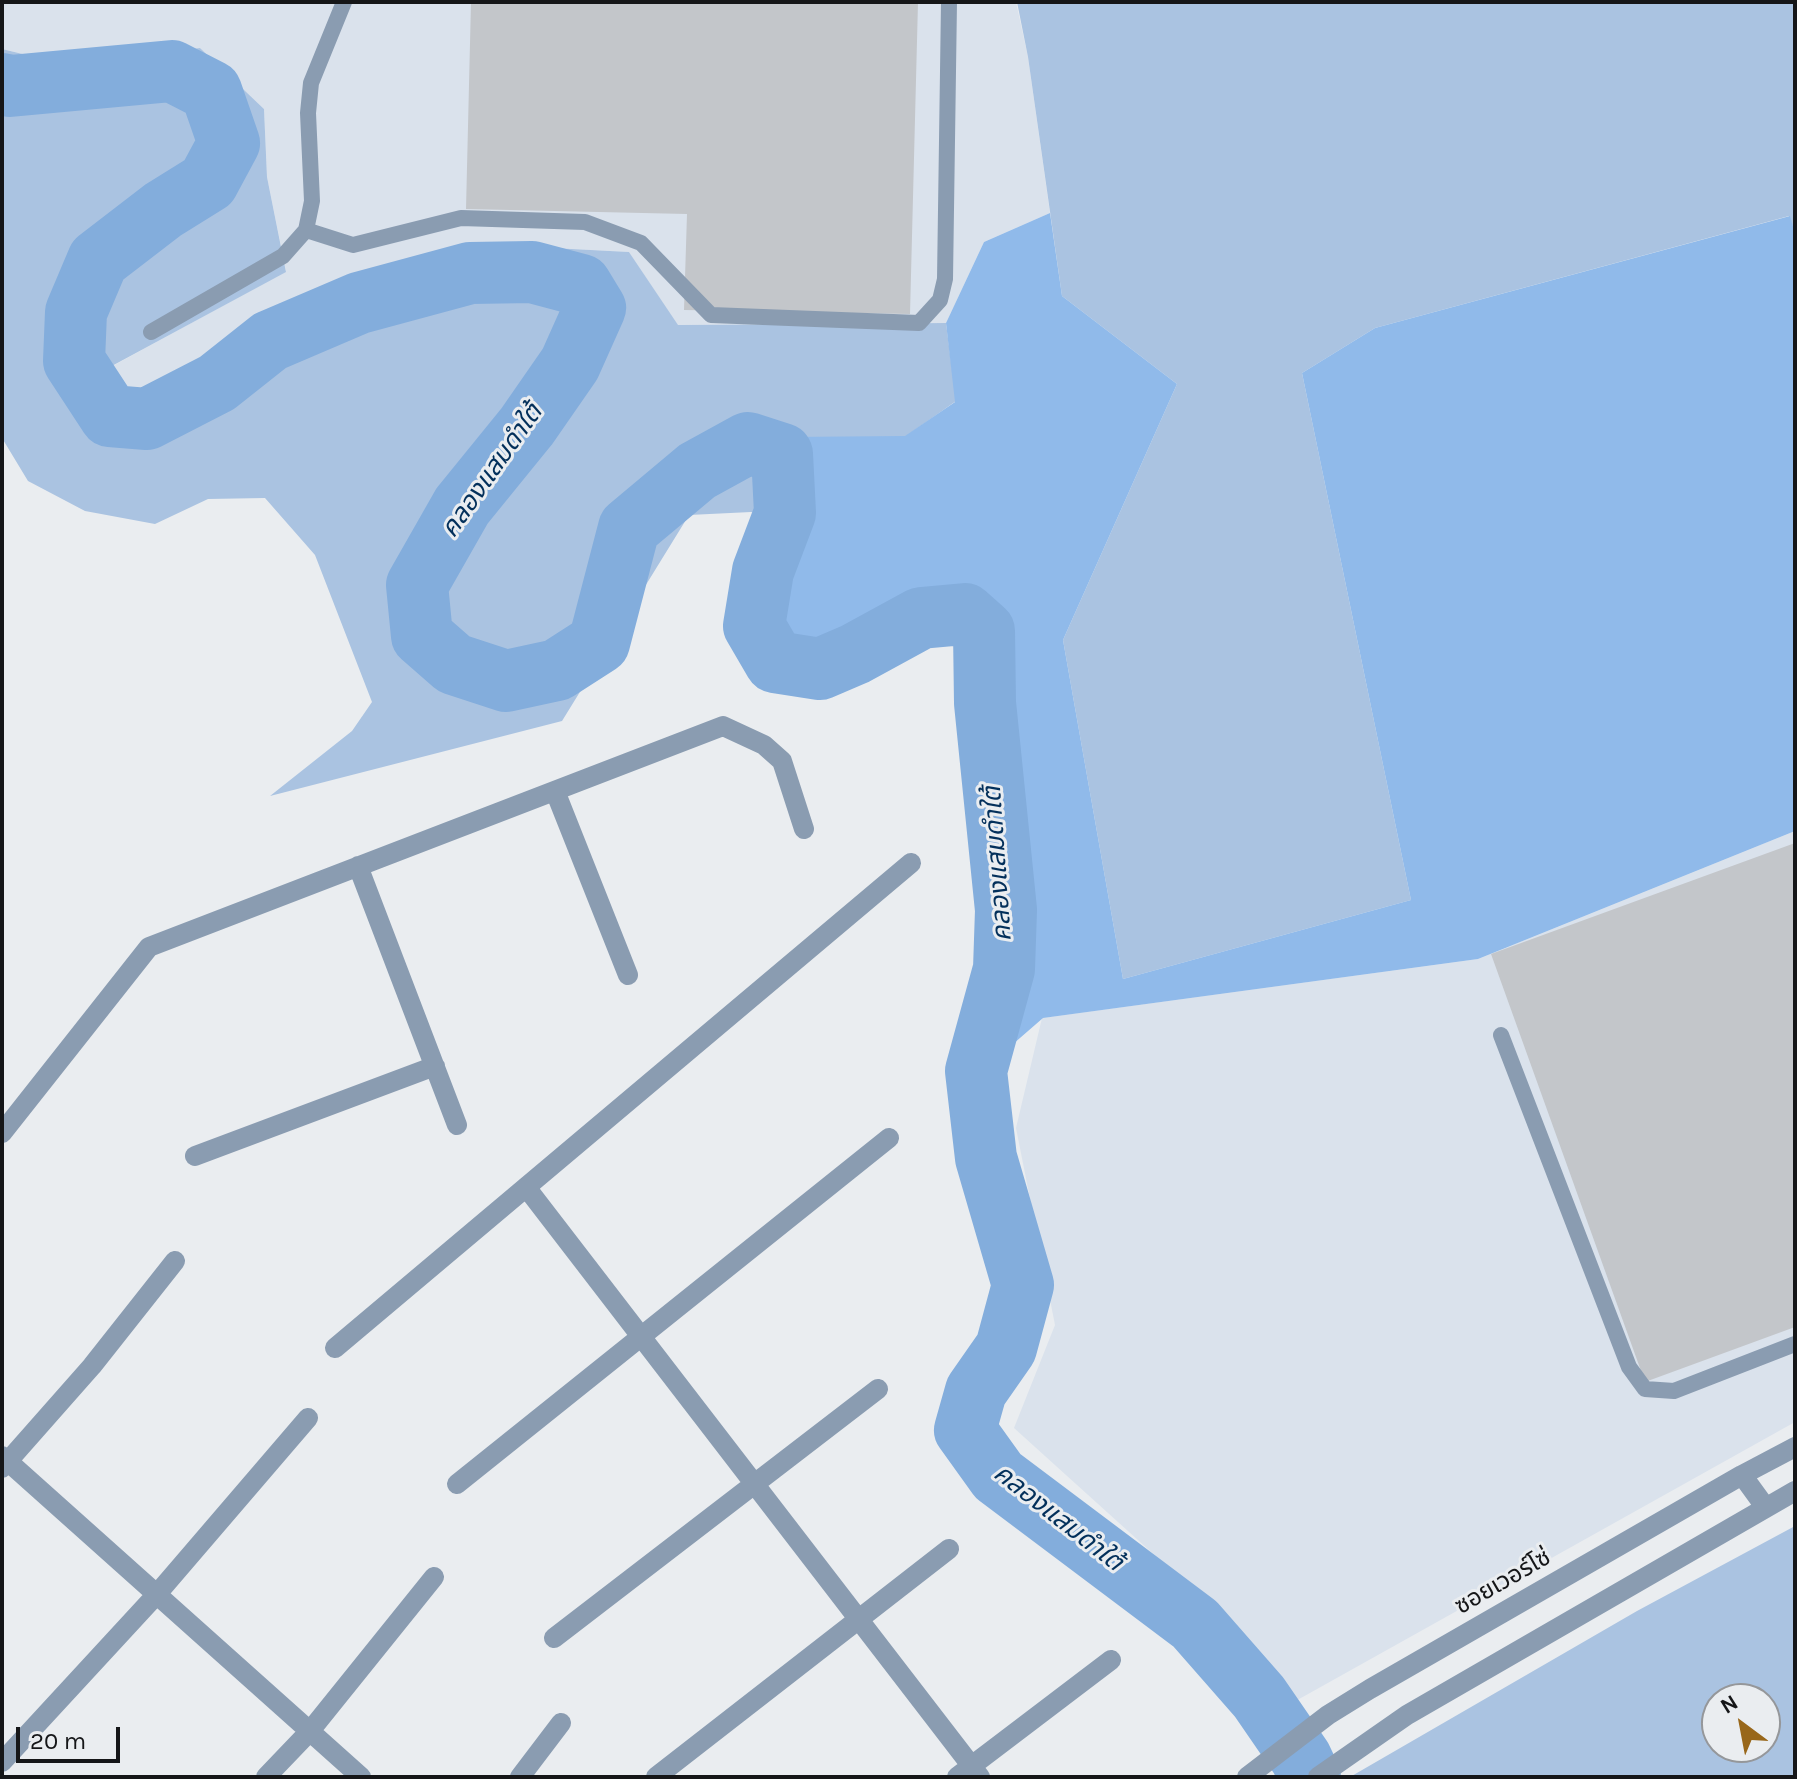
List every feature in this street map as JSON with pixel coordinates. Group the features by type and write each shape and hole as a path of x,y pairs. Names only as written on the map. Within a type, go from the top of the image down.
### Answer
{"street":[{"path":"2,1133 149,947 723,726 764,745 782,761 804,829"},
{"path":"555,791 628,975"},
{"path":"335,1348 911,863"},
{"path":"358,866 457,1125"},
{"path":"195,1156 435,1066"},
{"path":"457,1484 889,1138"},
{"path":"526,1187 859,1619 969,1773 1111,1660"},
{"path":"175,1261 92,1366 4,1462 361,1777"},
{"path":"554,1638 878,1389"},
{"path":"2,1762 157,1594 308,1418"},
{"name":"ซอยเวอร์โซ่","path":"1247,1777 1328,1715 1370,1689 1795,1447"},
{"path":"1742,1475 1766,1508"},
{"path":"1318,1777 1395,1723 1795,1491"},
{"path":"656,1777 949,1549"},
{"path":"266,1777 310,1731 434,1577"},
{"path":"520,1777 561,1723"}],"lane":[{"path":"151,332 283,256 306,230 312,201 308,113 311,83 344,2"},
{"path":"306,230 353,245 461,218 585,222 641,243 711,315 919,323 940,300 945,279 949,2"},
{"path":"1501,1035 1629,1367 1645,1389 1674,1391 1795,1344"}],"shaded area":[{"path":"2,2 1016,2 1028,57 1050,213 984,242 946,323 677,325 629,252 495,245 307,296 325,324 154,437 109,368 286,271 267,177 264,109 200,48 64,64 2,49"},
{"path":"1017,2 1795,2 1795,233 1789,216 1375,328 1302,373 1411,900 1123,979 1063,640 1177,384 1062,296 1028,57"},
{"path":"200,48 264,109 267,177 286,272 110,367 154,437 325,324 306,296 495,245 629,252 678,325 946,323 956,401 905,437 787,437 800,519 751,512 689,515 562,721 270,796 352,731 372,702 315,555 265,498 208,499 155,524 85,511 28,481 2,438 2,49 64,64"},
{"path":"1050,213 1062,296 1177,384 1063,640 1123,979 1411,900 1302,373 1375,328 1790,216 1795,233 1795,831 1478,959 1043,1018 1005,1051 1034,935 1008,751 1001,631 973,587 828,649 794,655 771,602 800,519 786,437 905,436 955,402 946,323 984,242"},
{"path":"1795,831 1795,1422 1292,1703 1254,1645 1014,1428 1055,1325 1016,1128 1042,1018 1478,959"},
{"path":"1795,1526 1795,1777 1350,1777 1637,1611"}],"building":[{"path":"471,2 918,2 910,314 684,310 687,214 466,209"},
{"path":"1795,843 1795,1327 1645,1382 1491,954"}],"waterway":[{"name":"คลองแสมดำใต้","path":"2,84 10,86 172,71 211,91 229,143 208,182 163,210 98,260 76,312 74,361 110,416 147,419 217,383 270,341 359,303 470,273 532,272 581,285 595,308 570,364 527,426 462,506 417,585 422,636 454,664 506,681 557,670 599,643 629,528 697,471 748,443 782,454 785,513 763,571 754,626 775,662 820,669 921,618 965,614 984,631 985,703 1006,910 1004,969 976,1071 986,1158 1023,1285 1006,1348 976,1391 965,1430 998,1476 1195,1624 1259,1697 1301,1758 1310,1777"}]}
